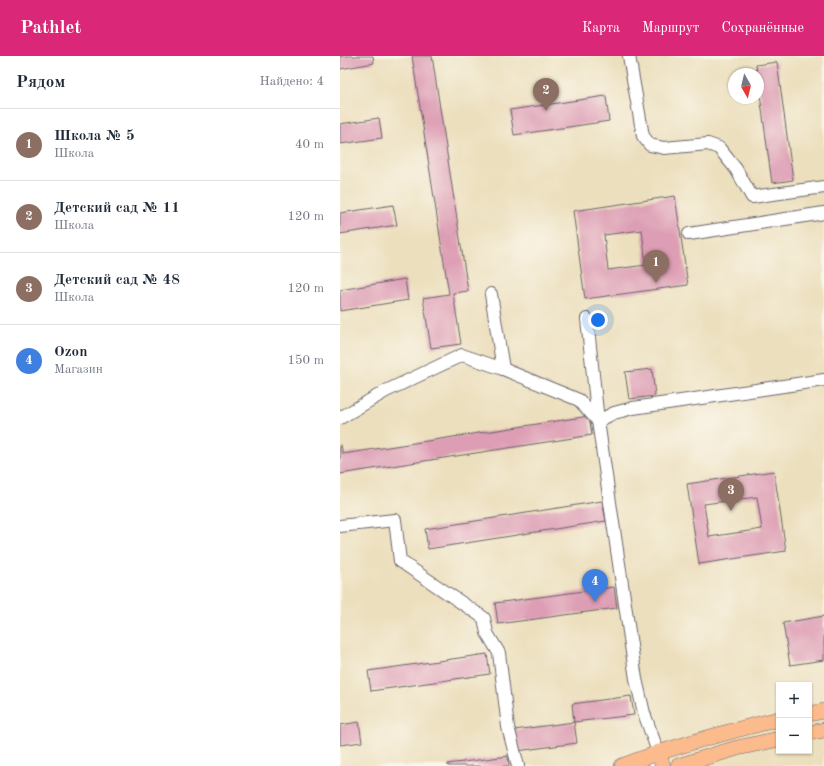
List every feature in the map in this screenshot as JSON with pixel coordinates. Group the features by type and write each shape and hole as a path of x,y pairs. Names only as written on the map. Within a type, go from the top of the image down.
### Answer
{"main road":[{"path":"812,713 824,711"},
{"path":"622,766 661,759 721,733 776,720"},
{"path":"812,732 824,730"},
{"path":"678,766 737,748 776,740"}],"lane":[{"path":"629,56 643,136 650,145 664,148 708,144 719,148 736,169 752,197 824,187"},
{"path":"689,234 824,213"},
{"path":"491,294 503,369"},
{"path":"587,319 598,421 636,679 644,713 661,759"},
{"path":"340,418 386,391 462,355 503,369 579,400 598,421"},
{"path":"598,421 614,413 633,408 824,380"},
{"path":"340,526 395,520 400,561 484,618 486,633 499,653 508,727 518,766"}],"building":[{"path":"340,56 373,56 374,63 340,69"},
{"path":"412,56 432,56 468,291 453,293 461,344 431,348 423,298 449,294"},
{"path":"777,62 793,180 772,183 761,104 764,104 764,68 756,68 756,65"},
{"path":"606,96 609,121 514,135 510,110"},
{"path":"379,118 382,138 340,144 340,124"},
{"path":"675,196 688,285 585,299 573,211","holes":["642,230 646,265 608,270 604,235"]},
{"path":"393,205 397,225 340,234 340,213"},
{"path":"405,279 408,300 340,311 340,290"},
{"path":"652,369 655,396 629,399 625,372"},
{"path":"589,416 592,435 340,474 340,445 343,454"},
{"path":"774,471 786,551 699,564 687,484","holes":["757,497 762,529 709,537 704,504"]},
{"path":"602,501 606,521 428,549 425,529"},
{"path":"614,587 617,608 498,624 495,603"},
{"path":"824,616 824,660 790,665 783,623"},
{"path":"487,654 490,674 371,691 368,671"},
{"path":"631,696 634,715 574,722 572,704"},
{"path":"359,722 362,742 340,745 340,725"},
{"path":"574,722 577,743 517,751 514,730"},
{"path":"508,756 509,766 448,766 448,764"}],"place":[{"name":"Детский сад № 11","path":"546,111"},
{"name":"Школа № 5","path":"656,283"},
{"name":"Детский сад № 48","path":"731,511"},
{"name":"Ozon","path":"595,602"}]}
